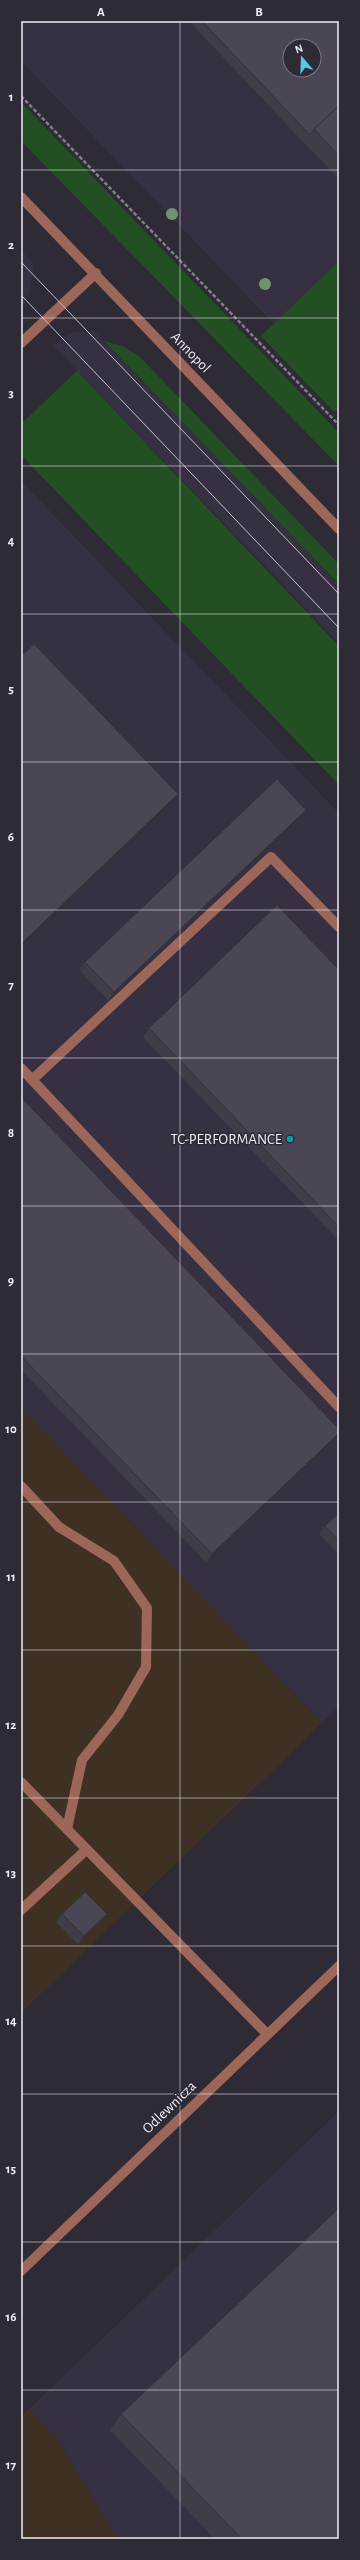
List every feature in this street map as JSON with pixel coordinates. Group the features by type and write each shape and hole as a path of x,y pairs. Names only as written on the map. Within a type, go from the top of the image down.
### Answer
{"street":[{"name":"Annopol","path":"21,197 96,273 339,529"},
{"path":"21,343 96,273"},
{"path":"34,1079 271,856 339,927"},
{"path":"21,1068 34,1079 339,1408"},
{"path":"21,1486 59,1527 114,1561 147,1608 146,1667 118,1715 82,1760 67,1829"},
{"path":"21,1782 267,2034"},
{"path":"21,1910 86,1850"},
{"name":"Odlewnicza","path":"21,2271 339,1966"}],"path":[{"path":"21,96 339,426"}],"shaded area":[{"path":"21,21 339,21 339,261 274,324 21,61"},
{"path":"21,250 34,264 29,294 21,309"},
{"path":"94,331 339,584 339,643 53,346 68,334"},
{"path":"21,481 339,813 339,1707 322,1723 21,1407"},
{"path":"21,1407 322,1723 21,2013"},
{"path":"339,2111 339,2539 121,2539 111,2528 56,2437 29,2409"},
{"path":"29,2409 56,2437 111,2528 121,2539 21,2539 21,2416"}],"green space":[{"path":"21,102 339,433 339,466 21,141"},
{"path":"339,261 339,408 334,412 261,336"},
{"path":"104,341 122,346 139,356 339,564 339,584"},
{"path":"77,371 339,646 339,785 21,455 21,424"}],"building":[{"path":"202,21 339,21 339,106 314,129 310,135"},
{"path":"339,106 339,156 314,129"},
{"path":"34,644 178,794 21,944 21,656"},
{"path":"277,779 306,810 114,992 85,962"},
{"name":"TC-PERFORMANCE","path":"277,905 339,970 339,1227 149,1028"},
{"path":"21,1097 339,1429 339,1433 212,1554 21,1356"},
{"path":"339,1513 339,1541 325,1526"},
{"path":"85,1892 107,1914 84,1936 62,1914"},
{"path":"339,2208 339,2539 242,2539 121,2414"}],"tram line":[{"path":"21,262 339,594"},
{"path":"21,295 339,628"}],"place":[{"name":"TC-PERFORMANCE","path":"290,1139"}]}
